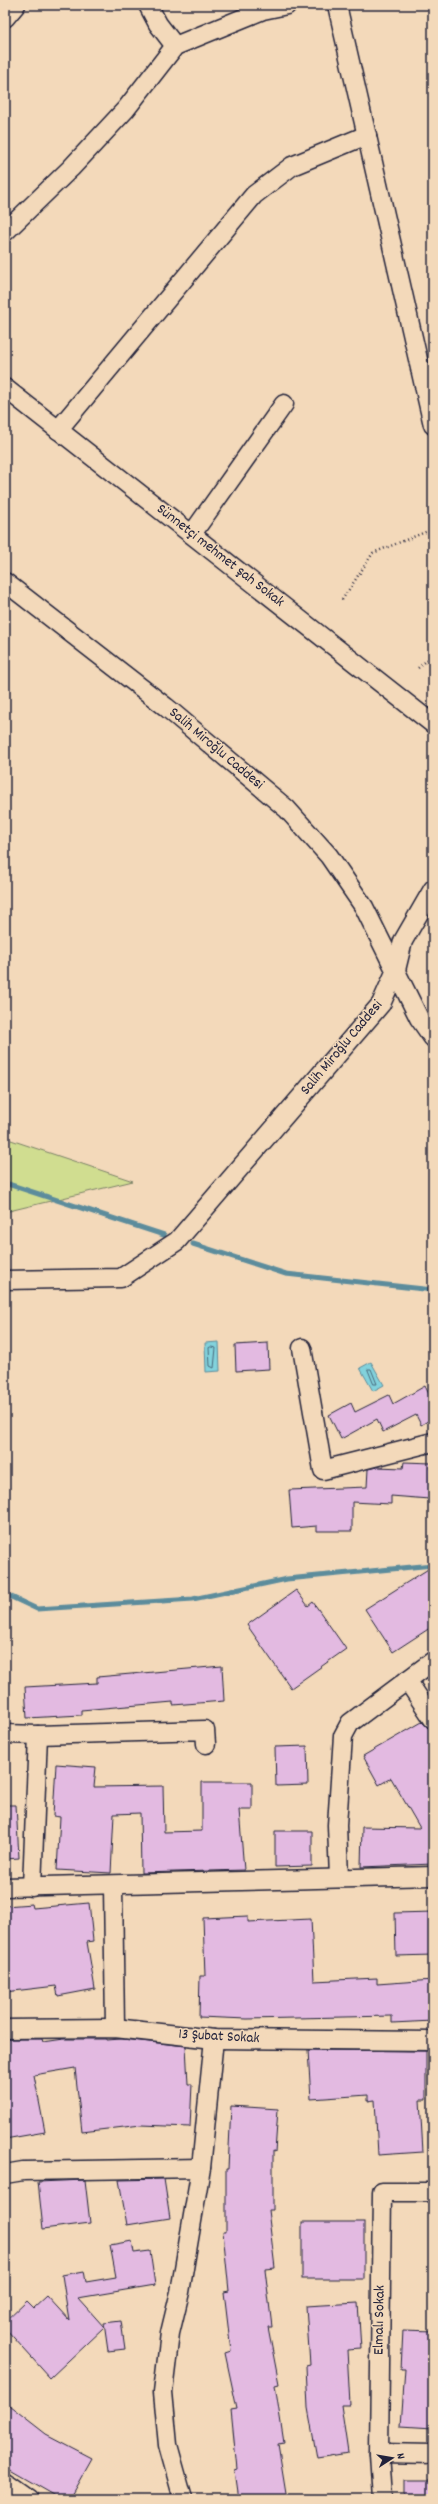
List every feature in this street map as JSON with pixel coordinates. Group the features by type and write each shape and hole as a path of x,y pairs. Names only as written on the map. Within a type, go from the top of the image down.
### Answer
{"street":[{"path":"5,18 16,5"},
{"path":"148,5 158,24 175,46"},
{"path":"5,232 71,168 126,109 175,46 263,10 287,5"},
{"path":"337,5 433,425"},
{"path":"58,430 254,195 292,166 367,135"},
{"name":"Sünnetçi mehmet şah Sokak","path":"5,388 433,724"},
{"path":"192,534 284,404"},
{"name":"Salih Miroğlu Caddesi","path":"5,582 166,707 287,809 329,856 364,907 396,970 381,1004 177,1241 121,1278 5,1280"},
{"path":"433,889 403,941 396,970 419,1018 433,1038"},
{"path":"302,1348 323,1470 433,1442"},
{"path":"339,1878 337,1825 343,1736 350,1723 433,1661"},
{"path":"407,1680 433,1720"},
{"path":"5,1734 38,1735 205,1730 206,1744"},
{"path":"32,1887 38,1735"},
{"path":"5,1887 113,1886 433,1876"},
{"path":"113,1886 115,2028"},
{"name":"13 Şubat Sokak","path":"5,2029 115,2028 214,2039 433,2041"},
{"path":"183,2499 168,2445 163,2392 170,2334 180,2292 201,2168 214,2039"},
{"path":"5,2174 23,2171 201,2168"},
{"name":"Elmalı Sokak","path":"382,2499 379,2453 382,2192 433,2192"},
{"path":"379,2453 433,2454"},
{"path":"5,2482 29,2499"}],"path":[{"path":"342,600 373,553 433,529"},
{"path":"418,668 433,655"}],"green space":[{"path":"5,1138 133,1181 5,1212"}],"water":[{"path":"219,1342 220,1371 206,1372 205,1343"},
{"path":"371,1362 384,1385 373,1391 360,1368"}],"building":[{"path":"268,1343 269,1369 236,1371 235,1345"},
{"path":"425,1386 433,1402 433,1418 421,1425 416,1415 383,1432 377,1419 341,1439 329,1415 351,1403 355,1412 389,1395 393,1404"},
{"path":"404,1462 431,1463 429,1499 391,1496 391,1504 352,1502 352,1531 317,1531 317,1526 292,1528 289,1490 367,1487 368,1469 377,1467 403,1468"},
{"path":"433,1566 433,1626 393,1652 365,1609"},
{"path":"296,1590 308,1606 313,1602 346,1649 291,1688 247,1625"},
{"path":"222,1666 224,1701 173,1705 173,1702 81,1710 81,1715 27,1718 25,1687 97,1683 97,1677"},
{"path":"422,1722 428,1728 433,1729 433,1864 361,1867 362,1827 420,1828 391,1778 379,1785 363,1756"},
{"path":"307,1746 308,1785 276,1786 275,1747"},
{"path":"56,1764 96,1767 94,1787 163,1786 164,1832 202,1831 202,1782 252,1782 252,1810 239,1810 244,1870 141,1873 140,1813 114,1814 111,1873 57,1870 60,1817 53,1816"},
{"path":"5,1805 16,1805 19,1858 5,1859"},
{"path":"275,1831 312,1831 312,1866 275,1867"},
{"path":"89,1903 93,1941 87,1942 95,1989 58,1996 56,1986 5,1992 5,1906 32,1904 33,1908"},
{"path":"433,1912 433,1955 396,1956 395,1913"},
{"path":"248,1916 248,1922 311,1919 314,1981 377,1978 377,1984 433,1980 433,2021 392,2023 392,2016 247,2019 199,2017 200,1976 205,1976 203,1918"},
{"path":"5,2039 42,2039 43,2042 64,2039 122,2039 186,2046 188,2084 192,2084 190,2127 141,2125 82,2132 75,2068 34,2075 45,2132 5,2139"},
{"path":"308,2050 426,2051 426,2100 420,2100 423,2152 378,2155 375,2100 368,2101 368,2095 311,2099"},
{"path":"231,2106 278,2109 275,2152 273,2151 273,2210 268,2210 275,2268 265,2269 272,2327 268,2327 279,2384 275,2385 284,2443 278,2444 287,2499 238,2499 234,2471 237,2470 231,2410 237,2409 225,2353 231,2351 224,2292 229,2291 223,2232 226,2232 226,2169 228,2169"},
{"path":"164,2179 170,2218 127,2225 119,2180"},
{"path":"85,2180 90,2223 43,2229 38,2182"},
{"path":"302,2222 364,2222 364,2279 302,2279"},
{"path":"132,2241 134,2253 150,2251 155,2285 78,2298 104,2327 50,2378 5,2328 5,2322 27,2301 34,2308 47,2296 69,2320 62,2275 84,2271 86,2282 116,2277 110,2245"},
{"path":"358,2303 361,2349 347,2350 350,2405 341,2405 348,2453 317,2458 308,2408 306,2366 310,2365 306,2306"},
{"path":"121,2321 125,2349 108,2351 104,2323"},
{"path":"403,2330 433,2331 433,2428 401,2426 405,2369 401,2369"},
{"path":"5,2402 46,2434 92,2458 69,2499 61,2499 5,2467"},
{"path":"405,2480 433,2480 433,2499 405,2499"}],"waterway":[{"path":"5,1183 164,1235"},
{"path":"193,1244 286,1274 433,1290"},
{"path":"5,1594 37,1609 193,1599 287,1579 433,1565"}]}
